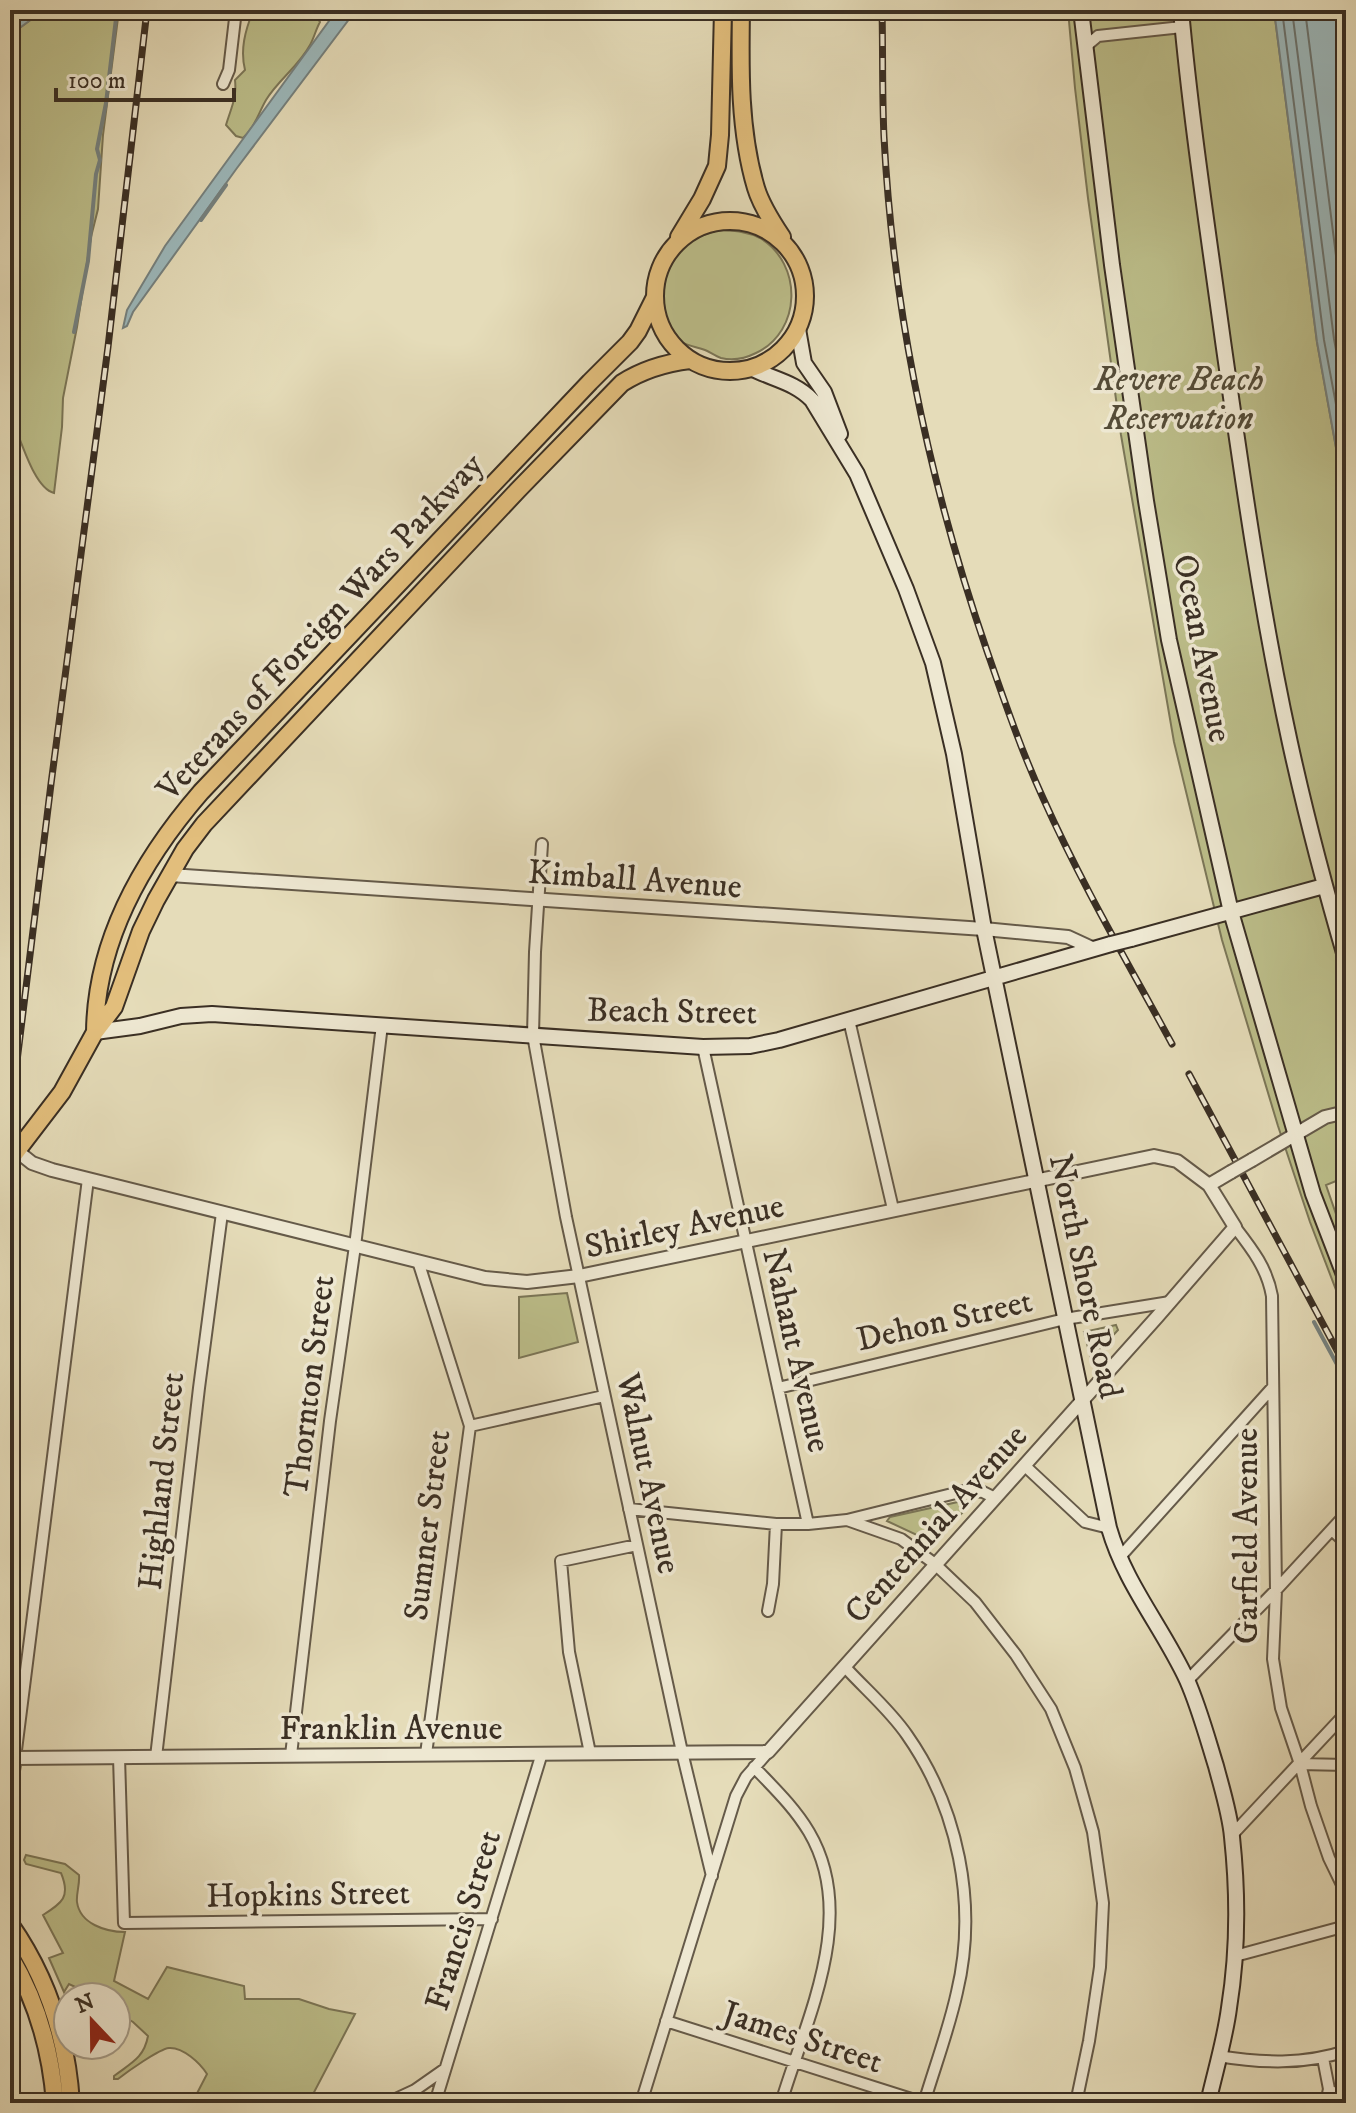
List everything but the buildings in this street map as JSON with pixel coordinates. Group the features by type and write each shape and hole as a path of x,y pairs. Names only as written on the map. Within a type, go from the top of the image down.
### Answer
{"highway":[{"path":"723,10 717,166 702,199 659,270 654,299 661,327 669,340 690,360 710,369 731,371 751,368 770,360 786,346 803,315 805,290 802,272 794,255 756,189 742,105 741,10"},
{"path":"674,245 689,232 726,220 765,228 794,255"},
{"name":"Veterans of Foreign Wars Parkway","path":"95,1032 97,999 114,934 136,883 168,831 201,792 630,342 654,299"},
{"name":"Veterans of Foreign Wars Parkway","path":"18,1156 66,1085 95,1032 109,1015 141,931 185,849 204,824 608,396 638,373 664,363 690,360"},
{"path":"10,1924 35,1967 52,2007 66,2060 71,2103"},
{"path":"10,1956 30,1995 47,2050 55,2103"}],"main road":[{"name":"Ocean Avenue","path":"1081,10 1110,253 1167,631 1231,912 1313,1194 1346,1280"},
{"path":"1181,10 1236,432 1259,572 1289,739 1324,886 1346,960"},
{"name":"North Shore Road","path":"798,329 804,363 824,392 848,457 921,626 933,663 954,754 984,929 1109,1528 1130,1583 1159,1627 1187,1681 1222,1788 1232,1835 1235,1956 1229,2010 1208,2103"},
{"name":"North Shore Road","path":"751,368 787,382 806,394 848,457"},
{"name":"Beach Street","path":"95,1032 181,1016 212,1014 703,1047 759,1044 1324,886"}],"street":[{"path":"223,84 229,70 236,10"},
{"path":"1085,47 1098,36 1182,27"},
{"name":"Walnut Avenue","path":"542,844 533,1035 559,1182 604,1396 712,1876"},
{"name":"Kimball Avenue","path":"170,875 984,929 1068,937 1094,949"},
{"path":"849,1020 893,1209"},
{"name":"Thornton Street","path":"291,1755 330,1421 382,1025"},
{"name":"Nahant Avenue","path":"703,1047 808,1524"},
{"path":"1209,1185 1325,1117 1346,1112"},
{"name":"Shirley Avenue","path":"18,1156 43,1168 507,1282 536,1282 579,1276 1154,1156 1177,1161 1209,1185"},
{"path":"10,1789 88,1179"},
{"name":"Garfield Avenue","path":"1209,1185 1260,1261 1270,1283 1276,1590 1273,1659 1281,1708 1311,1806 1329,1858 1346,1893"},
{"name":"Highland Street","path":"156,1757 222,1213"},
{"name":"Centennial Avenue","path":"712,1876 740,1785 754,1767 1235,1227"},
{"name":"Sumner Street","path":"418,1261 470,1426 426,1754"},
{"name":"Dehon Street","path":"778,1388 1065,1319 1170,1302"},
{"path":"1119,1558 1273,1387"},
{"path":"470,1426 604,1396"},
{"path":"1024,1465 1085,1522 1109,1528"},
{"path":"629,1509 776,1524 808,1524 847,1520 968,1490 995,1498"},
{"path":"1187,1681 1346,1514"},
{"path":"847,1520 901,1539 935,1564 975,1602 1016,1655 1051,1709 1075,1768 1093,1832 1103,1903 1100,1967 1076,2103"},
{"path":"768,1611 773,1584 776,1524"},
{"path":"1332,1530 1346,1543"},
{"path":"590,1753 569,1652 561,1561 637,1545"},
{"path":"845,1667 906,1733 942,1800 956,1837 963,1884 963,1958 957,1992 924,2103"},
{"path":"1232,1835 1346,1713"},
{"name":"Franklin Avenue","path":"15,1758 768,1752"},
{"name":"Francis Street","path":"435,2103 542,1753"},
{"name":"Hopkins Street","path":"119,1757 124,1923 492,1919"},
{"path":"1300,1764 1346,1765"},
{"path":"754,1767 797,1814 811,1836 827,1885 829,1913 825,1965 781,2103"},
{"path":"641,2103 712,1876"},
{"path":"1235,1956 1346,1926"},
{"path":"11,1983 30,1995"},
{"name":"James Street","path":"666,2021 924,2103"},
{"path":"1218,2056 1276,2062 1323,2058 1346,2051"},
{"path":"1323,2058 1329,2089 1326,2103"},
{"path":"387,2103 415,2090 445,2069"},
{"path":"1329,2089 1346,2103"}],"green space":[{"path":"44,10 119,10 103,135 98,209 63,398 54,493 46,489 33,471 10,415 10,35"},
{"name":"Revere Beach Reservation","path":"1068,10 1274,10 1317,342 1346,503 1346,1177 1326,1185 1346,1243 1346,1316 1278,1126 1222,940 1174,742 1121,435 1088,198"},
{"path":"253,11 315,15 320,22 305,53 271,93 243,138 236,136 226,125 234,98 235,80 245,70 243,48 248,26"},
{"path":"719,230 760,238 784,264 790,280 789,314 782,329 771,343 756,353 739,358 721,358 682,342 673,334 663,310 664,283 674,258 690,242"},
{"path":"567,1293 578,1342 519,1358 519,1297"},
{"path":"1116,1325 1118,1330 1091,1359 1084,1332"},
{"path":"976,1498 934,1543 887,1521 890,1517"},
{"path":"26,1855 65,1864 79,1875 77,1902 83,1916 102,1928 125,1932 114,1981 59,1981 49,1958 63,1953 43,1915 63,1898 64,1881 61,1873 26,1864"},
{"path":"167,1967 244,1986 245,1999 299,1999 355,2014 311,2098 322,2103 192,2103 207,2074 191,2056 174,2048 158,2052 114,2079 140,2055 146,2044 148,2036 133,2022 132,1991 148,1999"}],"water":[{"path":"10,10 44,10 10,35"},
{"path":"337,10 356,10 237,168 123,328 127,310 165,246"},
{"path":"1274,10 1346,10 1346,503 1317,342"}],"waterway":[{"path":"74,332 88,261 100,160 97,149 117,10"},
{"path":"201,220 226,185"},
{"path":"1314,1322 1346,1381"}],"railway":[{"path":"10,1118 108,347 147,10"},
{"path":"882,10 884,137 896,268 918,397 948,525 987,651 1035,780 1089,892 1172,1044"},
{"path":"1189,1074 1346,1367"}]}
